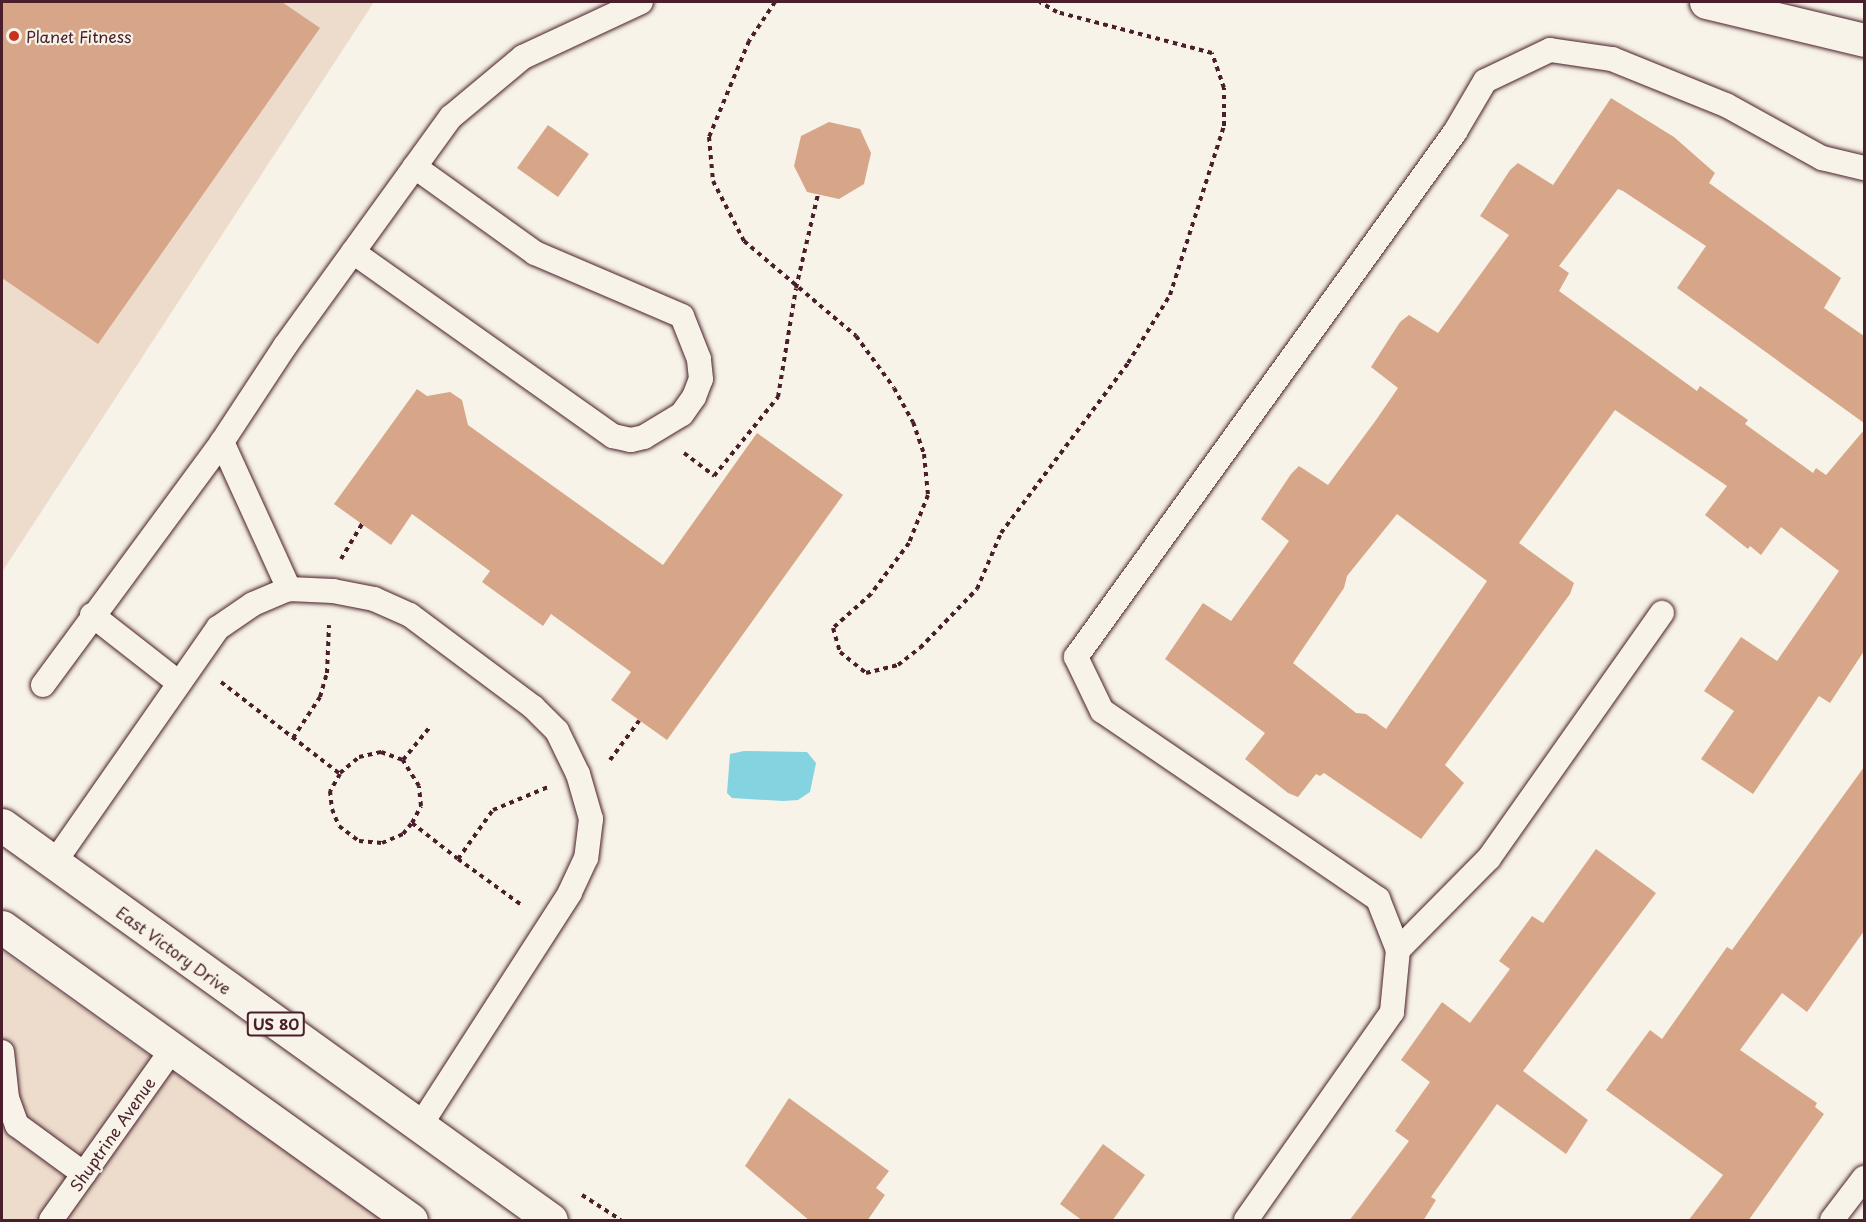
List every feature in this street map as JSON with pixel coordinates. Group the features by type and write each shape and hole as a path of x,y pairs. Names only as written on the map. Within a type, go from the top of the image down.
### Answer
{"main road":[{"path":"1706,2 1864,40"},
{"name":"East Victory Drive","path":"2,825 551,1221"},
{"path":"2,927 174,1047 411,1221"}],"lane":[{"path":"44,685 92,615 222,442 353,252 451,117 523,57 641,2"},
{"path":"1246,1221 1392,1012 1398,950 1378,899 1102,711 1076,657 1455,132 1485,81 1550,50 1612,59 1726,105 1822,158 1864,168"},
{"path":"353,252 613,436 631,440 655,430 682,414 701,380 699,359 682,316 535,253 415,167"},
{"path":"222,442 289,589"},
{"path":"54,863 218,628 253,604 289,589 333,591 374,599 410,615 532,706 557,730 578,774 591,819 586,858 549,925 419,1127"},
{"path":"1398,950 1489,858 1662,613"},
{"path":"92,615 179,683"},
{"name":"Shuptrine Avenue","path":"51,1221 174,1047"},
{"path":"2,1052 4,1101 17,1125 84,1174"},
{"path":"1832,1221 1864,1178"}],"path":[{"path":"775,2 748,41 709,136 713,181 744,241 796,288 856,336 894,388 913,422 924,454 928,495 909,543 871,594 833,628 840,652 866,673 898,665 913,654 976,589 1001,533 1128,363 1170,295 1224,126 1224,88 1212,53 1057,12 1040,2"},
{"path":"655,430 714,476 778,397 796,288 818,194"},
{"path":"293,738 320,697 327,673 336,571 362,524"},
{"path":"195,661 340,774"},
{"path":"458,859 493,810 613,759 639,721"},
{"path":"403,760 429,728"},
{"path":"381,752 403,760 419,786 421,806 412,823 403,834 382,843 359,841 339,826 332,809 330,790 340,774 359,757 381,752"},
{"path":"412,823 549,925"}],"shaded area":[{"path":"2,2 374,2 2,572"},
{"path":"2,951 382,1220 2,1220"}],"water":[{"path":"744,751 807,752 816,763 810,792 798,800 732,798 727,793 730,754"}],"building":[{"path":"2,2 282,2 320,28 98,344 2,278"},
{"path":"1611,98 1674,137 1715,173 1709,183 1841,278 1824,308 1864,336 1864,423 1677,288 1706,246 1623,191 1618,189 1559,266 1569,273 1559,291 1697,391 1700,386 1748,420 1745,424 1813,473 1816,468 1826,475 1864,430 1864,651 1830,703 1819,696 1753,794 1701,759 1734,711 1704,691 1741,637 1777,661 1839,571 1781,527 1761,555 1750,546 1748,549 1705,515 1727,486 1615,410 1519,543 1574,583 1570,594 1445,765 1464,783 1421,839 1324,773 1320,776 1316,774 1298,797 1288,793 1245,759 1265,733 1165,659 1203,603 1231,621 1289,541 1261,519 1291,474 1299,466 1328,485 1376,420 1398,388 1371,367 1400,322 1409,315 1438,333 1509,235 1480,216 1510,170 1518,163 1553,185","holes":["1397,514 1487,581 1386,729 1366,714 1356,713 1293,663 1344,588 1347,576"]},
{"path":"829,122 860,129 871,153 864,184 839,199 807,192 794,166 801,136"},
{"path":"548,125 589,154 558,197 517,168"},
{"path":"417,389 427,396 450,392 462,400 468,425 663,565 757,433 843,495 667,740 611,700 631,672 551,614 543,626 482,582 490,571 412,514 391,545 334,504"},
{"path":"1864,767 1864,931 1807,1012 1782,993 1740,1050 1817,1103 1815,1107 1824,1114 1748,1221 1688,1221 1723,1175 1606,1090 1650,1030 1662,1039 1727,947 1732,950"},
{"path":"1596,849 1656,893 1523,1071 1588,1120 1566,1154 1497,1104 1431,1197 1436,1200 1423,1221 1349,1221 1409,1141 1395,1131 1430,1082 1401,1060 1442,1002 1470,1023 1510,969 1499,961 1532,916 1543,923"},
{"path":"789,1098 889,1171 876,1188 885,1195 867,1221 810,1221 745,1166"},
{"path":"1103,1144 1145,1175 1112,1221 1083,1221 1060,1204"}],"place":[{"name":"Planet Fitness","path":"14,36"}]}
